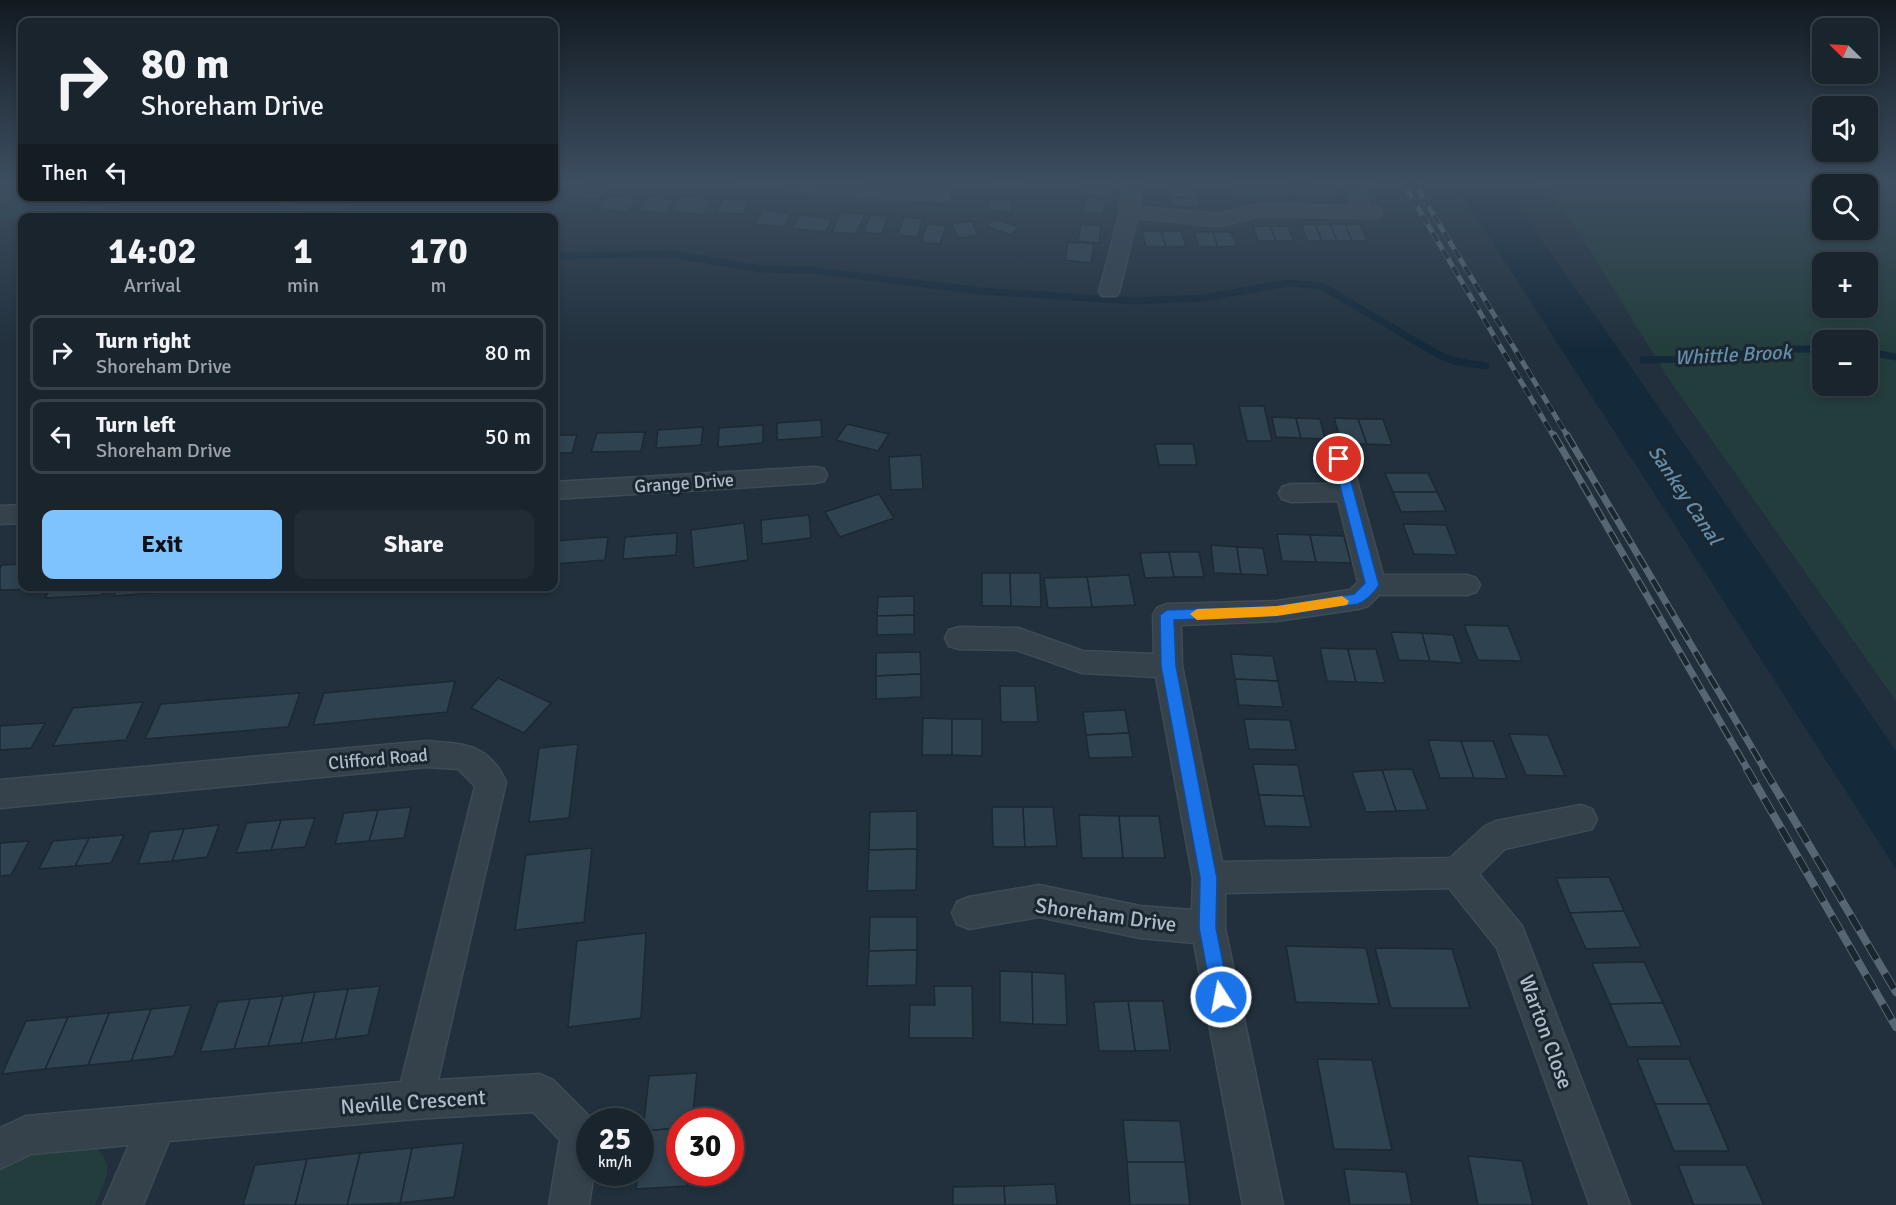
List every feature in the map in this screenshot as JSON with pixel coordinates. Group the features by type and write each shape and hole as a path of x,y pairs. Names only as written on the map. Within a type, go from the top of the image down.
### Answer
{"street":[{"path":"1109,292 1123,237"},
{"path":"1339,459 1372,585"},
{"name":"Grange Drive","path":"558,491 815,475"},
{"path":"1291,493 1346,492"},
{"path":"0,515 18,514"},
{"path":"1263,1205 1208,928 1209,878 1168,666 1167,615 1300,608 1358,599 1372,585 1467,585"},
{"path":"959,638 1018,639 1082,662 1168,666"},
{"name":"Clifford Road","path":"0,794 427,754 466,757 491,782 414,1100"},
{"path":"1209,878 1457,873 1496,836 1581,819"},
{"name":"Warton Close","path":"1457,873 1510,938 1610,1205"},
{"name":"Shoreham Drive","path":"969,913 1039,901 1140,922 1208,928"},
{"name":"Neville Crescent","path":"0,1150 26,1135 414,1100 540,1093 580,1133 569,1205"},
{"path":"123,1205 156,1124"}],"green space":[{"path":"1582,237 1812,237 1812,240 1878,240 1878,237 1896,237 1896,701 1668,378"},
{"path":"91,1144 105,1159 107,1165 106,1179 95,1205 0,1205 0,1163 20,1150"}],"water":[{"name":"Sankey Canal","path":"1489,237 1539,237 1896,751 1896,869"}],"building":[{"path":"923,237 942,237 940,244 921,242"},
{"path":"1079,237 1100,237 1099,243 1078,241"},
{"path":"1144,237 1163,237 1166,247 1146,247"},
{"path":"1163,237 1183,237 1186,247 1166,247"},
{"path":"1196,237 1215,237 1218,247 1199,247"},
{"path":"1215,237 1233,237 1237,246 1218,247"},
{"path":"1257,237 1274,237 1276,241 1258,241"},
{"path":"1274,237 1292,237 1294,241 1276,241"},
{"path":"1306,237 1320,237 1322,241 1308,241"},
{"path":"1320,237 1335,237 1337,241 1322,241"},
{"path":"1335,237 1350,237 1352,241 1337,241"},
{"path":"1350,237 1365,237 1367,241 1352,241"},
{"path":"1068,242 1094,244 1091,263 1065,260"},
{"path":"1239,406 1264,406 1272,441 1247,441"},
{"path":"1272,417 1296,418 1301,438 1276,437"},
{"path":"1296,418 1320,419 1325,439 1301,438"},
{"path":"1334,418 1358,419 1367,444 1342,444"},
{"path":"1358,419 1383,419 1392,445 1367,444"},
{"path":"821,420 822,437 777,440 777,423"},
{"path":"847,424 889,434 878,451 836,440"},
{"path":"763,425 763,443 718,447 719,428"},
{"path":"703,427 701,445 656,448 658,430"},
{"path":"645,432 641,451 591,452 597,433"},
{"path":"558,435 577,435 572,453 558,453"},
{"path":"1155,444 1193,444 1197,465 1159,465"},
{"path":"921,455 923,489 891,490 889,457"},
{"path":"1385,473 1428,473 1437,492 1393,492"},
{"path":"1393,492 1437,492 1446,511 1401,512"},
{"path":"879,494 894,518 840,537 825,512"},
{"path":"809,515 811,538 762,544 761,520"},
{"path":"744,523 748,560 694,568 691,530"},
{"path":"1403,524 1446,525 1457,555 1414,554"},
{"path":"677,533 676,555 623,559 625,537"},
{"path":"1277,534 1310,535 1316,562 1282,561"},
{"path":"1310,535 1344,536 1351,563 1316,562"},
{"path":"608,537 605,560 558,564 558,541"},
{"path":"1211,545 1237,547 1241,574 1214,573"},
{"path":"1237,547 1263,548 1268,575 1241,574"},
{"path":"1169,552 1174,577 1145,578 1140,553"},
{"path":"1169,552 1199,552 1204,577 1174,577"},
{"path":"18,564 18,590 0,590 2,565"},
{"path":"982,573 1010,573 1011,606 982,606"},
{"path":"1010,573 1040,573 1041,607 1011,606"},
{"path":"1129,575 1135,605 1092,607 1087,577"},
{"path":"1087,577 1092,607 1048,608 1044,578"},
{"path":"49,591 104,591 102,595 45,598"},
{"path":"116,591 178,591 114,596"},
{"path":"188,591 246,591 188,592"},
{"path":"914,596 914,615 877,616 878,597"},
{"path":"914,615 914,634 877,635 877,616"},
{"path":"1464,625 1508,626 1522,661 1478,660"},
{"path":"1391,632 1422,633 1430,661 1399,660"},
{"path":"1422,633 1453,635 1462,663 1430,661"},
{"path":"1320,648 1348,649 1356,682 1327,681"},
{"path":"1348,649 1376,649 1385,683 1356,682"},
{"path":"920,652 921,674 876,676 876,653"},
{"path":"1231,654 1273,656 1278,681 1235,679"},
{"path":"921,674 921,697 876,699 876,676"},
{"path":"498,678 551,703 524,733 471,708"},
{"path":"1235,679 1278,681 1283,707 1239,705"},
{"path":"455,681 447,712 313,725 324,693"},
{"path":"1000,686 1035,686 1038,722 1001,722"},
{"path":"300,693 288,727 145,739 161,704"},
{"path":"143,702 126,740 53,746 73,708"},
{"path":"1125,710 1129,733 1086,735 1083,712"},
{"path":"923,718 952,719 952,755 922,755"},
{"path":"952,719 982,719 982,756 952,755"},
{"path":"1244,719 1290,720 1296,750 1249,749"},
{"path":"45,723 31,748 0,750 0,726"},
{"path":"1129,733 1133,757 1089,758 1086,735"},
{"path":"1509,734 1548,735 1565,776 1526,775"},
{"path":"1428,740 1461,741 1474,778 1440,778"},
{"path":"1461,741 1493,741 1507,779 1474,778"},
{"path":"578,744 569,818 529,822 539,748"},
{"path":"1253,764 1298,765 1304,796 1259,795"},
{"path":"1412,769 1428,810 1396,811 1382,770"},
{"path":"1382,770 1396,811 1366,812 1352,772"},
{"path":"1259,795 1304,796 1311,827 1265,826"},
{"path":"411,807 404,838 369,841 378,810"},
{"path":"992,807 1023,807 1025,847 993,847"},
{"path":"1023,807 1053,807 1057,846 1025,847"},
{"path":"378,810 369,841 335,844 344,813"},
{"path":"917,811 917,849 869,850 870,812"},
{"path":"1079,815 1119,816 1123,858 1082,858"},
{"path":"1119,816 1159,816 1165,858 1123,858"},
{"path":"315,818 305,847 271,850 281,820"},
{"path":"281,820 271,850 236,853 247,823"},
{"path":"219,825 207,857 172,861 184,829"},
{"path":"184,829 172,861 138,864 150,832"},
{"path":"124,835 111,863 75,866 89,838"},
{"path":"89,838 75,866 39,869 53,841"},
{"path":"29,841 11,875 0,876 0,843"},
{"path":"592,848 584,922 515,930 526,855"},
{"path":"917,849 916,890 867,891 869,850"},
{"path":"1609,877 1624,911 1570,913 1556,878"},
{"path":"1624,911 1641,947 1586,949 1570,913"},
{"path":"870,917 917,917 917,950 869,951"},
{"path":"646,933 641,1018 568,1027 577,941"},
{"path":"1286,946 1366,948 1379,1004 1296,1002"},
{"path":"1375,948 1452,949 1470,1008 1391,1008"},
{"path":"917,950 916,985 867,986 869,951"},
{"path":"1644,962 1663,1003 1610,1004 1592,963"},
{"path":"1000,971 1032,972 1033,1024 1000,1022"},
{"path":"1032,972 1065,974 1067,1025 1033,1024"},
{"path":"380,986 368,1035 335,1039 348,989"},
{"path":"934,986 972,986 973,1038 909,1038 910,1005 935,1005"},
{"path":"348,989 335,1039 301,1043 315,992"},
{"path":"315,992 301,1043 268,1046 283,996"},
{"path":"283,996 268,1046 234,1049 250,999"},
{"path":"250,999 234,1049 200,1052 218,1002"},
{"path":"1128,1001 1163,1001 1170,1050 1135,1051"},
{"path":"1128,1001 1135,1051 1099,1051 1094,1002"},
{"path":"1663,1003 1682,1046 1628,1047 1610,1004"},
{"path":"191,1005 174,1056 131,1061 151,1009"},
{"path":"151,1009 131,1061 88,1065 109,1013"},
{"path":"109,1013 88,1065 45,1069 68,1017"},
{"path":"68,1017 45,1069 2,1074 26,1021"},
{"path":"1317,1059 1372,1060 1392,1150 1334,1149"},
{"path":"1637,1059 1689,1059 1709,1104 1655,1104"},
{"path":"697,1073 693,1108 666,1108 666,1129 654,1130 654,1108 646,1108 649,1076"},
{"path":"1655,1104 1709,1104 1729,1151 1674,1151"},
{"path":"1123,1120 1180,1121 1185,1162 1127,1162"},
{"path":"666,1129 666,1186 687,1186 636,1189 636,1186 654,1186 654,1130"},
{"path":"464,1143 454,1197 400,1203 412,1148"},
{"path":"412,1148 400,1203 347,1205 360,1153"},
{"path":"360,1153 347,1205 295,1205 307,1159"},
{"path":"1468,1156 1522,1161 1533,1205 1478,1205"},
{"path":"307,1159 295,1205 243,1205 255,1165"},
{"path":"1127,1162 1185,1162 1190,1205 1130,1205"},
{"path":"1678,1165 1746,1165 1764,1205 1694,1205"},
{"path":"1344,1169 1406,1172 1412,1205 1350,1205"},
{"path":"1055,1184 1057,1205 1005,1205 1004,1186"},
{"path":"1004,1186 1005,1205 953,1205 953,1187"}],"waterway":[{"path":"558,254 565,256 673,254 760,269 810,270 981,291 1135,301 1202,298 1288,283 1322,286 1439,355 1454,361 1486,366"},
{"name":"Whittle Brook","path":"1643,360 1701,359 1787,349 1812,349"},
{"name":"Whittle Brook","path":"1878,354 1896,357"}],"railway":[{"path":"1435,237 1554,437"},
{"path":"1447,237 1568,437"},
{"path":"1554,435 1748,770"},
{"path":"1567,435 1765,770"},
{"path":"1747,769 1896,1027"},
{"path":"1764,769 1896,992"}],"slow traffic":[{"path":"1197,614 1277,611 1342,601"}],"route":[{"path":"1221,997 1208,928 1209,878 1168,666 1167,615 1277,611 1358,599 1372,585 1339,459"}]}
